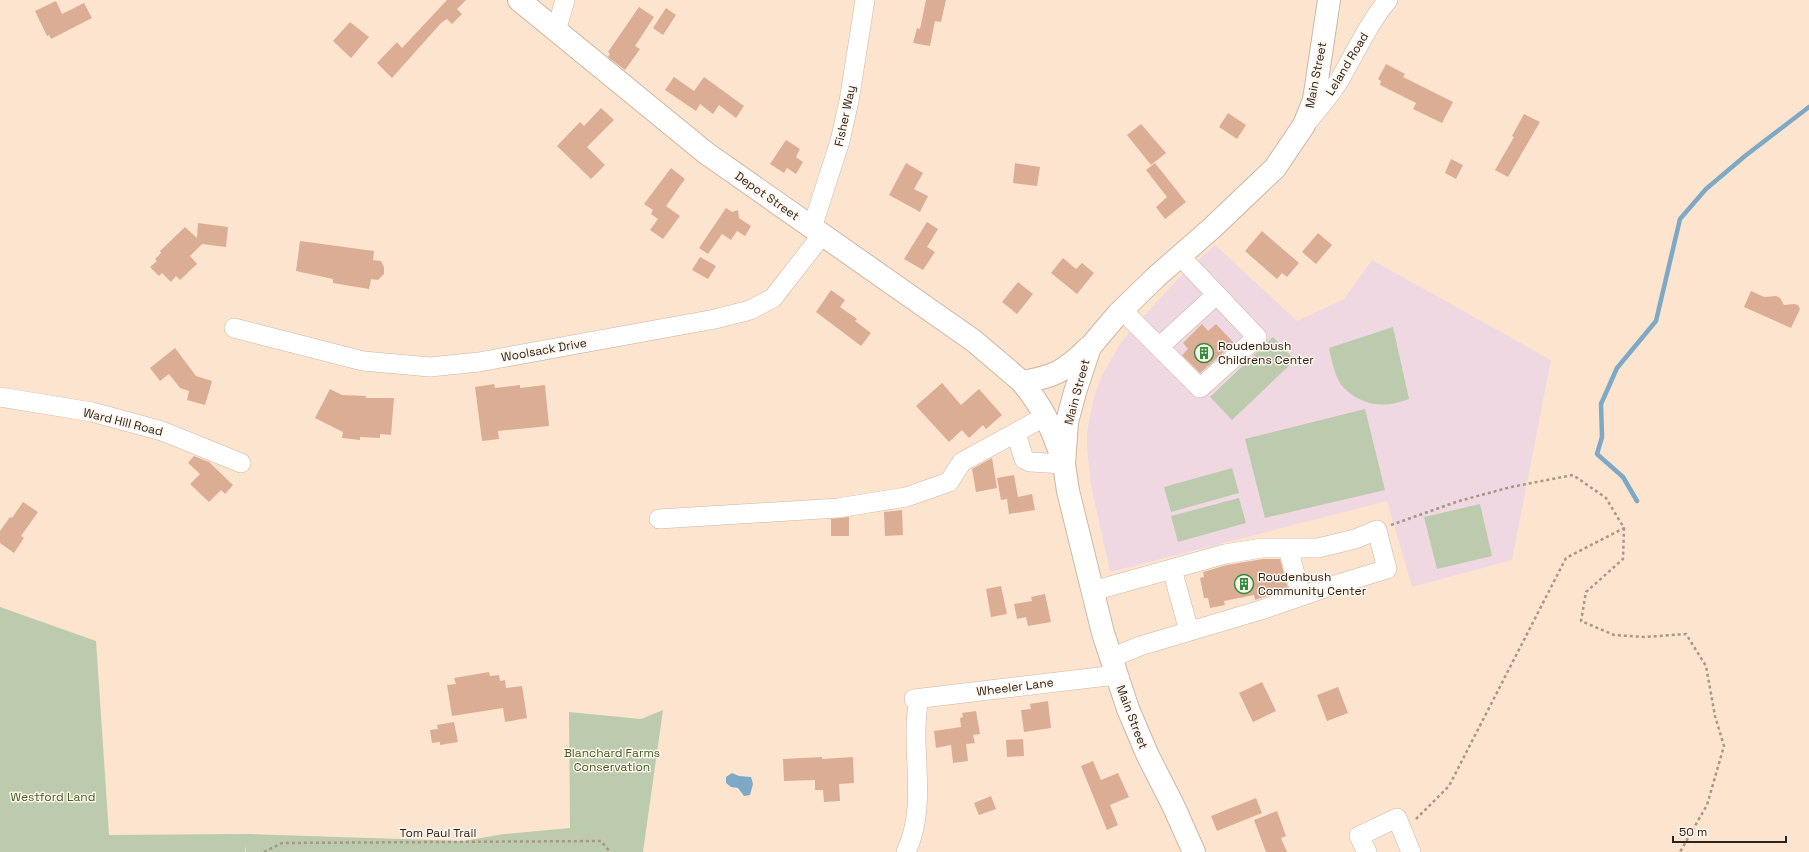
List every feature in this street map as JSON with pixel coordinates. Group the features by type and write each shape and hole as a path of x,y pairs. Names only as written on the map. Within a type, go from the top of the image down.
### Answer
{"main road":[{"name":"Depot Street","path":"519,0 688,140 974,341 1022,382 1037,399 1051,425 1064,464"},
{"name":"Main Street","path":"1194,852 1173,805 1148,756 1128,709 1114,666 1093,591 1068,491 1064,464 1067,422 1090,347 1122,310 1275,168 1304,126 1314,100 1328,0"},
{"path":"1022,382 1049,377 1069,367 1090,347"}],"street":[{"path":"556,30 565,0"},
{"name":"Fisher Way","path":"817,232 849,101 865,0"},
{"name":"Leland Road","path":"1304,126 1324,102 1340,79 1376,14 1388,0"},
{"name":"Woolsack Drive","path":"234,328 363,361 430,367 479,362 715,319 750,310 762,305 777,294 817,232"},
{"path":"1122,310 1200,388 1256,337 1180,256"},
{"path":"1159,347 1216,295"},
{"name":"Ward Hill Road","path":"0,397 92,412 162,431 241,463"},
{"path":"659,519 838,508 906,497 949,482 962,462 1046,416"},
{"path":"1016,433 1024,459 1030,462 1064,464"},
{"path":"1093,591 1225,554 1262,548 1318,548 1355,539 1377,530"},
{"name":"Wheeler Lane","path":"906,852 911,841 916,817 918,762 915,717 916,699 1114,666 1189,631 1261,610 1387,569 1377,530"},
{"path":"1288,548 1301,596"},
{"path":"1172,569 1189,631"},
{"path":"1367,852 1359,836 1396,818 1411,852"}],"path":[{"path":"1377,530 1459,501 1511,487 1573,475 1606,498 1624,528 1623,559 1586,592 1580,622 1614,635 1645,637 1686,634 1706,666 1715,716 1724,746 1707,805 1680,852"},
{"path":"1403,833 1449,786 1566,558 1624,528"},
{"name":"Tom Paul Trail","path":"264,852 282,843 601,841 610,852"}],"shaded area":[{"path":"1215,245 1297,321 1344,299 1372,260 1551,360 1512,560 1412,587 1387,501 1110,572 1091,485 1087,448 1087,432 1094,397 1102,375 1120,344 1131,330 1177,280"}],"green space":[{"path":"1393,327 1409,399 1384,405 1368,402 1352,395 1339,381 1334,370 1329,348"},
{"path":"1273,337 1295,360 1232,420 1210,397"},
{"path":"1365,409 1385,490 1265,518 1245,439"},
{"path":"1232,468 1239,493 1171,512 1164,487"},
{"path":"1239,498 1246,523 1178,542 1171,516"},
{"path":"1480,504 1492,556 1437,569 1424,517"},
{"name":"Westford Land","path":"0,607 96,641 109,835 246,834 463,841 504,834 570,828 569,712 641,719 663,710 643,852 246,852 246,846 245,852 0,852"}],"water":[{"path":"732,773 739,776 751,777 753,784 750,795 744,796 738,788 731,787 726,783 726,777"}],"building":[{"path":"447,0 466,0 457,9 462,14 452,24 447,19 441,23 392,78 377,63 397,42 402,48"},
{"path":"926,0 946,0 941,22 935,21 930,46 913,43 917,28 920,29"},
{"path":"56,1 62,14 84,3 92,18 51,39 49,35 47,36 35,11"},
{"path":"639,7 654,17 635,46 640,49 625,70 608,57 610,54 608,52"},
{"path":"666,8 676,15 663,35 653,28"},
{"path":"350,22 369,37 351,58 333,41"},
{"path":"1386,64 1405,74 1403,77 1453,102 1442,123 1413,109 1416,103 1380,85 1381,81 1378,79"},
{"path":"674,77 694,91 704,77 744,106 736,118 719,105 713,114 700,104 696,111 665,90"},
{"path":"601,108 614,120 587,147 605,165 591,179 557,146 580,122 584,126"},
{"path":"1228,113 1246,125 1237,139 1219,127"},
{"path":"1524,114 1540,122 1508,177 1495,170 1514,137 1512,136"},
{"path":"1141,124 1166,153 1151,165 1127,135"},
{"path":"786,140 800,149 796,157 803,162 796,174 787,168 784,173 770,164"},
{"path":"1451,159 1463,165 1456,179 1445,173"},
{"path":"906,163 923,173 914,189 928,196 920,212 889,195"},
{"path":"1015,163 1040,167 1037,186 1013,183"},
{"path":"1155,163 1186,202 1165,219 1156,207 1167,197 1146,170"},
{"path":"671,168 685,179 666,206 680,216 663,239 650,230 658,219 651,214 653,210 644,204"},
{"path":"726,208 732,212 738,210 739,218 751,226 745,236 737,231 731,240 722,234 708,254 699,248"},
{"path":"927,222 938,229 927,247 935,252 923,270 904,259"},
{"path":"198,223 228,227 226,247 202,244 190,256 197,264 180,280 176,276 171,282 162,273 159,276 150,267 157,261 155,259 161,253 160,251 185,227 197,238"},
{"path":"1262,231 1299,263 1287,277 1282,273 1277,279 1245,251"},
{"path":"1318,233 1332,245 1316,264 1302,252"},
{"path":"300,241 374,251 373,260 381,261 384,267 384,274 378,280 371,279 369,289 333,283 333,279 296,271"},
{"path":"700,257 716,266 708,279 692,270"},
{"path":"1063,258 1076,269 1082,263 1094,273 1077,294 1051,273"},
{"path":"1018,282 1033,294 1017,314 1002,302"},
{"path":"831,290 845,300 840,307 857,319 855,321 871,333 861,346 816,312"},
{"path":"1751,291 1764,297 1776,296 1780,298 1784,305 1798,305 1800,309 1791,328 1744,307"},
{"name":"Roudenbush Childrens Center","path":"1202,324 1208,331 1216,324 1234,343 1200,373 1182,355 1188,349 1183,343"},
{"path":"175,348 196,376 212,381 205,405 187,400 189,391 180,388 169,374 160,381 150,368"},
{"path":"942,383 961,405 979,389 1002,415 986,429 983,425 969,438 962,430 949,442 916,406"},
{"path":"494,384 495,388 520,385 520,388 545,385 549,426 498,431 499,439 482,441 475,387"},
{"path":"330,389 342,395 366,396 366,398 394,398 391,435 380,434 380,438 360,437 360,440 342,438 343,432 315,418"},
{"path":"194,456 209,462 233,485 225,494 221,490 209,502 190,484 200,474 188,463"},
{"path":"992,458 997,488 976,492 972,469"},
{"path":"1014,475 1018,497 1032,494 1035,510 1009,514 1007,499 1001,500 997,478"},
{"path":"23,502 38,512 21,536 24,538 14,553 0,543 0,531 10,517 12,518"},
{"path":"902,510 903,535 885,536 884,512"},
{"path":"849,517 849,536 831,536 831,519"},
{"name":"Roudenbush Community Center","path":"1263,559 1280,559 1288,589 1255,600 1254,595 1224,601 1225,605 1210,608 1208,598 1204,598 1200,578 1204,577 1203,572 1227,565"},
{"path":"1001,586 1007,614 991,617 986,589"},
{"path":"1045,594 1051,622 1028,626 1026,617 1017,619 1014,604 1032,601 1031,597"},
{"path":"489,672 490,676 499,675 500,681 505,680 506,688 522,686 527,718 505,722 503,708 452,716 447,685 456,684 454,678"},
{"path":"1262,682 1276,711 1253,722 1239,693"},
{"path":"1338,687 1348,713 1327,721 1317,695"},
{"path":"1048,701 1051,728 1024,732 1021,710 1031,709 1030,704"},
{"path":"976,711 980,734 973,735 975,743 966,744 968,761 953,763 951,745 936,748 934,731 961,727 960,718 963,717 962,713"},
{"path":"454,722 458,742 440,745 440,742 432,743 430,730 438,729 437,725"},
{"path":"1023,739 1024,756 1007,757 1006,740"},
{"path":"822,757 822,759 853,757 854,783 839,784 840,801 824,802 823,790 815,790 815,780 784,781 783,759"},
{"path":"1093,761 1101,780 1118,773 1129,797 1110,805 1118,825 1107,830 1081,766"},
{"path":"991,796 996,809 979,815 974,803"},
{"path":"1256,798 1262,813 1217,831 1211,816"},
{"path":"1277,811 1286,836 1281,838 1287,852 1266,852 1254,820"}],"waterway":[{"path":"1637,501 1623,477 1597,454 1602,437 1601,404 1617,368 1656,321 1680,219 1706,189 1745,156 1809,107"}],"place":[{"name":"Roudenbush Childrens Center","path":"1204,353"},
{"name":"Roudenbush Community Center","path":"1244,584"}],"park label":[{"name":"Blanchard Farms Conservation","path":"612,760"}]}
